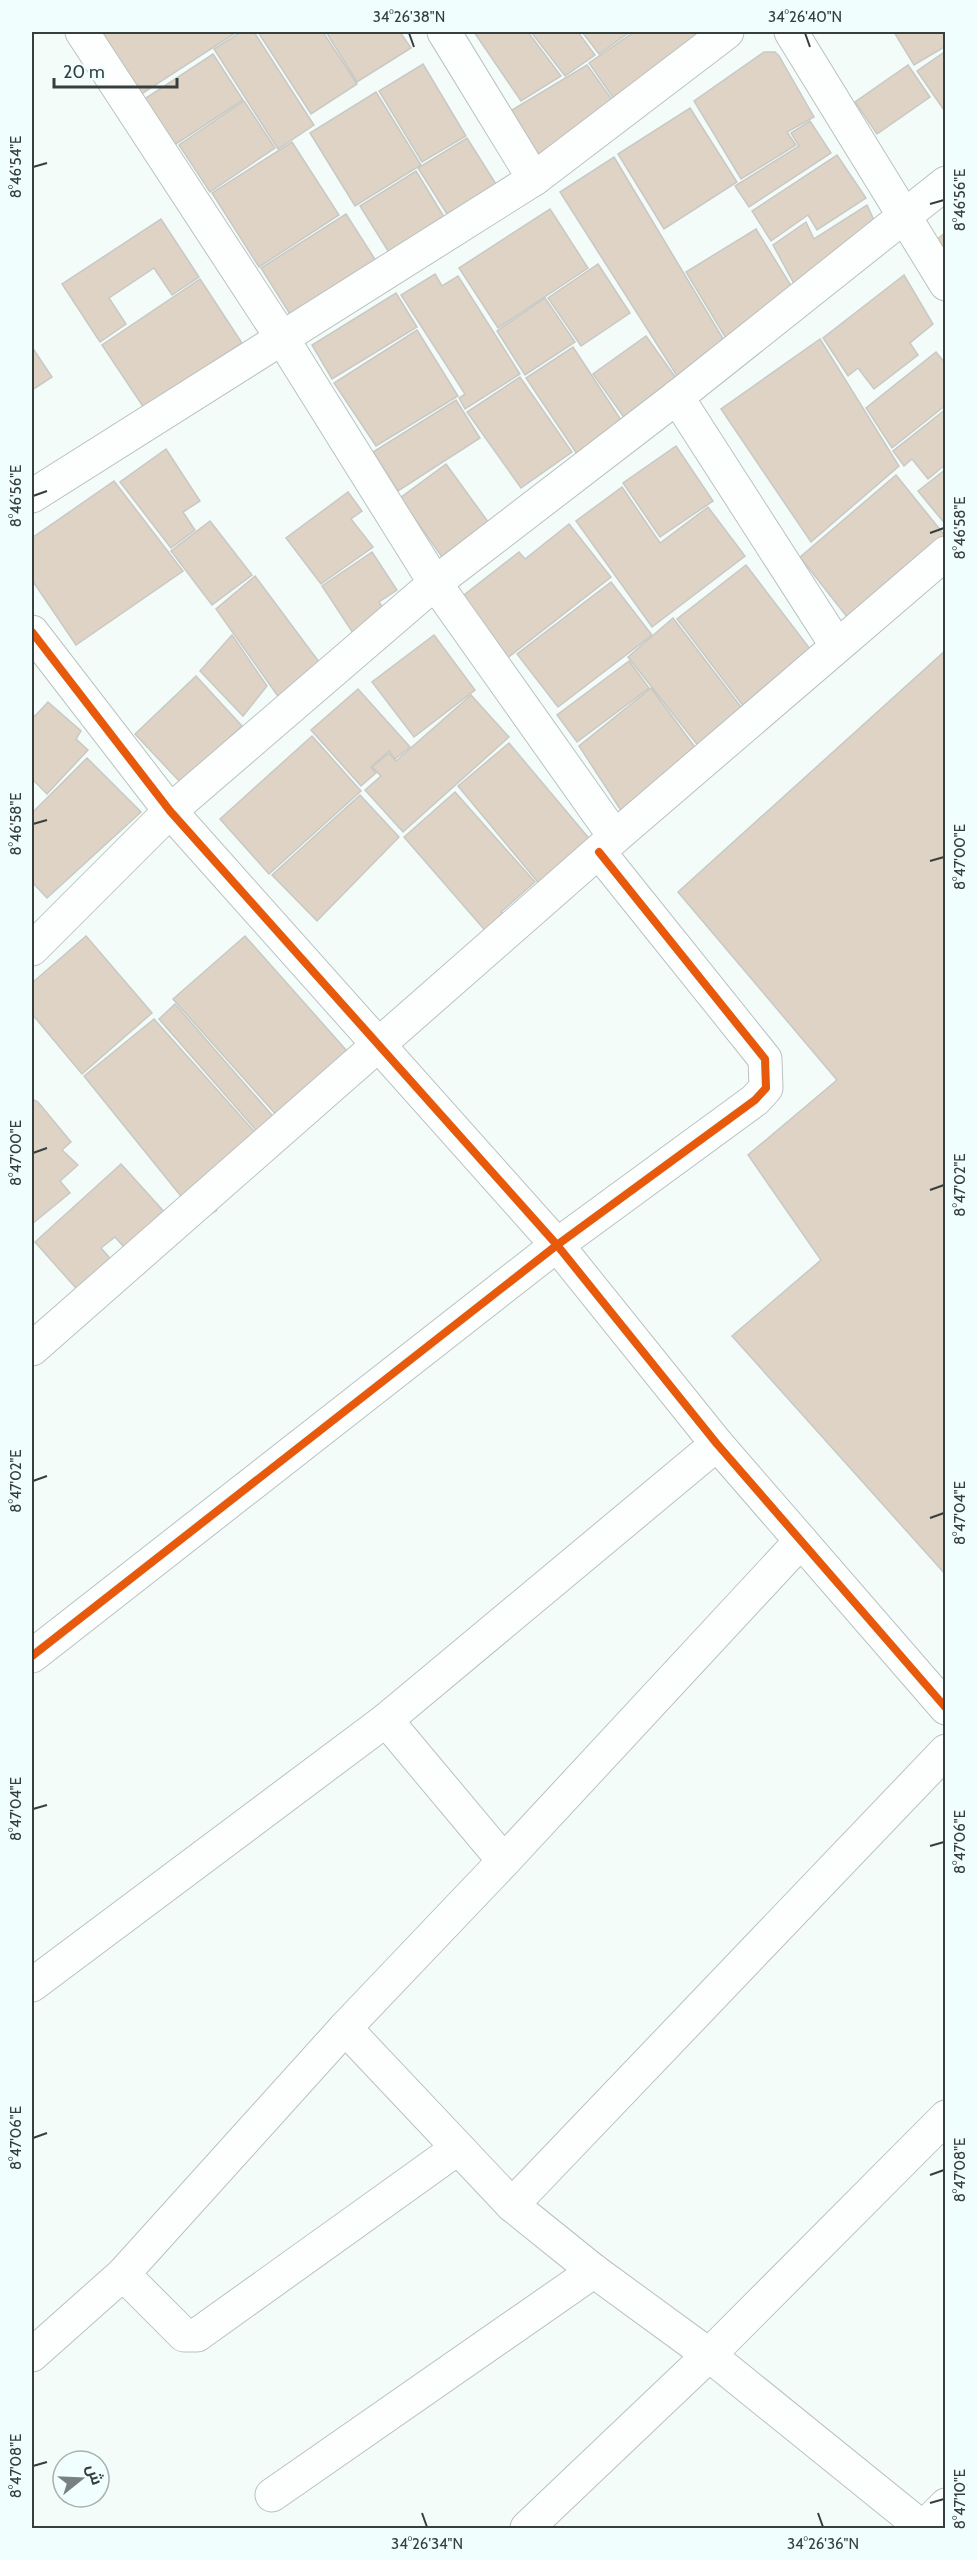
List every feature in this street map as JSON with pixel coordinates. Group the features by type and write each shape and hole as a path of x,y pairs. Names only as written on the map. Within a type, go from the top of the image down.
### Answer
{"street":[{"path":"32,1656 557,1245 755,1100 766,1088 765,1059 607,844 435,583 282,338 82,32"},
{"path":"444,32 534,178"},
{"path":"32,496 534,178 727,32"},
{"path":"791,32 945,284"},
{"path":"32,949 170,810 435,583 677,397 945,183"},
{"path":"677,397 837,646"},
{"path":"32,1349 607,844 945,553"},
{"path":"35,644 170,810 557,1245 717,1444 945,1708"},
{"path":"32,1985 386,1720 717,1444"},
{"path":"32,2355 123,2274 345,2028 504,1861 801,1541"},
{"path":"386,1720 504,1861"},
{"path":"512,2205 945,1751"},
{"path":"345,2028 512,2205 594,2271 709,2355 923,2528 945,2505"},
{"path":"527,2529 709,2355 945,2117"},
{"path":"123,2274 184,2335 197,2335 458,2148"},
{"path":"272,2495 594,2271"}],"building":[{"path":"98,32 237,32 140,95"},
{"path":"241,32 254,32 314,125 278,149 214,49"},
{"path":"258,32 323,32 357,84 311,114"},
{"path":"326,32 400,32 411,48 357,82"},
{"path":"474,32 528,32 561,76 521,101"},
{"path":"531,32 578,32 595,55 565,76"},
{"path":"582,32 630,32 599,54"},
{"path":"634,32 731,32 621,109 589,63"},
{"path":"894,32 946,32 946,46 914,65"},
{"path":"946,51 946,113 917,71"},
{"path":"764,52 775,52 779,56 814,117 787,132 796,145 741,179 694,101"},
{"path":"213,54 243,100 173,146 143,100"},
{"path":"423,64 466,136 422,162 379,91"},
{"path":"587,65 616,105 538,159 507,113"},
{"path":"908,65 930,97 877,134 855,102"},
{"path":"376,92 421,165 355,206 310,133"},
{"path":"244,101 275,148 210,192 179,145"},
{"path":"690,108 737,182 664,229 618,154"},
{"path":"810,121 831,153 749,207 735,186 799,146 791,133"},
{"path":"467,138 501,192 452,222 418,168"},
{"path":"292,142 339,215 259,267 212,193"},
{"path":"837,155 866,198 817,230 808,215 771,241 752,211"},
{"path":"614,157 728,347 679,379 560,192"},
{"path":"416,171 446,220 390,254 360,206"},
{"path":"867,205 887,248 805,304 773,245 806,222 814,239"},
{"path":"550,209 588,268 498,328 459,268"},
{"path":"346,214 378,264 293,319 261,268"},
{"path":"161,219 199,277 172,295 154,268 109,298 126,324 100,342 62,284"},
{"path":"756,229 798,297 727,340 686,272"},
{"path":"946,232 946,258 935,241"},
{"path":"598,264 630,313 581,346 548,298"},
{"path":"435,274 442,286 458,276 520,374 465,409 459,398 465,394 401,295"},
{"path":"904,275 933,324 910,343 918,355 874,389 858,368 848,376 823,338"},
{"path":"200,279 242,343 144,408 102,345"},
{"path":"396,293 417,327 332,379 312,345"},
{"path":"545,298 575,342 525,375 497,331"},
{"path":"417,330 458,396 376,446 334,383"},
{"path":"646,336 681,385 628,423 593,374"},
{"path":"820,339 899,466 811,542 721,409"},
{"path":"32,347 52,377 32,390"},
{"path":"573,347 625,426 579,457 526,378"},
{"path":"936,352 946,364 946,405 892,448 866,408"},
{"path":"520,377 572,452 521,488 467,412"},
{"path":"456,400 480,438 398,491 373,452"},
{"path":"946,409 946,464 928,479 912,459 904,466 893,451"},
{"path":"676,446 713,501 660,537 623,483"},
{"path":"166,449 200,501 183,512 195,530 171,548 120,482"},
{"path":"446,464 494,530 447,564 400,498"},
{"path":"946,469 946,525 918,491"},
{"path":"896,475 946,537 851,622 800,557"},
{"path":"114,481 183,571 76,645 32,580 32,538"},
{"path":"622,487 660,543 708,507 745,556 652,627 576,521"},
{"path":"348,492 362,511 351,519 373,547 321,584 286,538"},
{"path":"210,521 252,575 212,605 171,551"},
{"path":"569,524 611,577 506,659 459,599 519,552 525,559"},
{"path":"372,552 397,590 379,602 388,615 355,636 322,586"},
{"path":"746,565 817,658 747,711 677,619"},
{"path":"255,576 319,662 280,699 216,609"},
{"path":"611,582 652,635 558,707 517,654"},
{"path":"673,618 747,715 703,752 628,657"},
{"path":"232,635 267,686 243,716 200,671"},
{"path":"434,635 475,690 414,737 372,682"},
{"path":"946,650 946,1575 732,1336 821,1260 748,1155 837,1080 678,892"},
{"path":"629,661 649,688 577,742 557,715"},
{"path":"196,676 242,726 181,783 135,734"},
{"path":"651,688 700,754 626,818 579,746"},
{"path":"358,689 410,747 395,759 389,751 371,767 376,773 361,786 311,730"},
{"path":"471,695 509,737 403,832 365,790 381,776 372,767 389,753 396,761"},
{"path":"48,702 81,731 76,739 88,750 47,794 32,779 32,714 35,716"},
{"path":"312,736 361,791 269,874 220,819"},
{"path":"509,743 592,842 541,886 458,786"},
{"path":"87,758 141,812 47,898 32,882 32,813"},
{"path":"455,792 535,882 501,912 508,918 489,935 404,837"},
{"path":"360,795 399,837 317,921 272,875"},
{"path":"86,936 152,1013 82,1074 32,1014 32,983"},
{"path":"245,936 347,1051 279,1118 173,999"},
{"path":"175,1004 278,1122 262,1137 159,1019"},
{"path":"154,1019 261,1139 230,1183 216,1211 207,1216 193,1211 84,1076"},
{"path":"32,1099 38,1102 71,1142 62,1150 78,1165 60,1181 70,1193 32,1224"},
{"path":"121,1164 177,1226 137,1262 115,1237 101,1248 124,1274 90,1304 35,1242"}],"cycle path":[{"path":"32,632 170,811 557,1245 717,1444 946,1708"},
{"path":"32,1656 557,1245 755,1100 766,1088 765,1059 599,852"}]}
